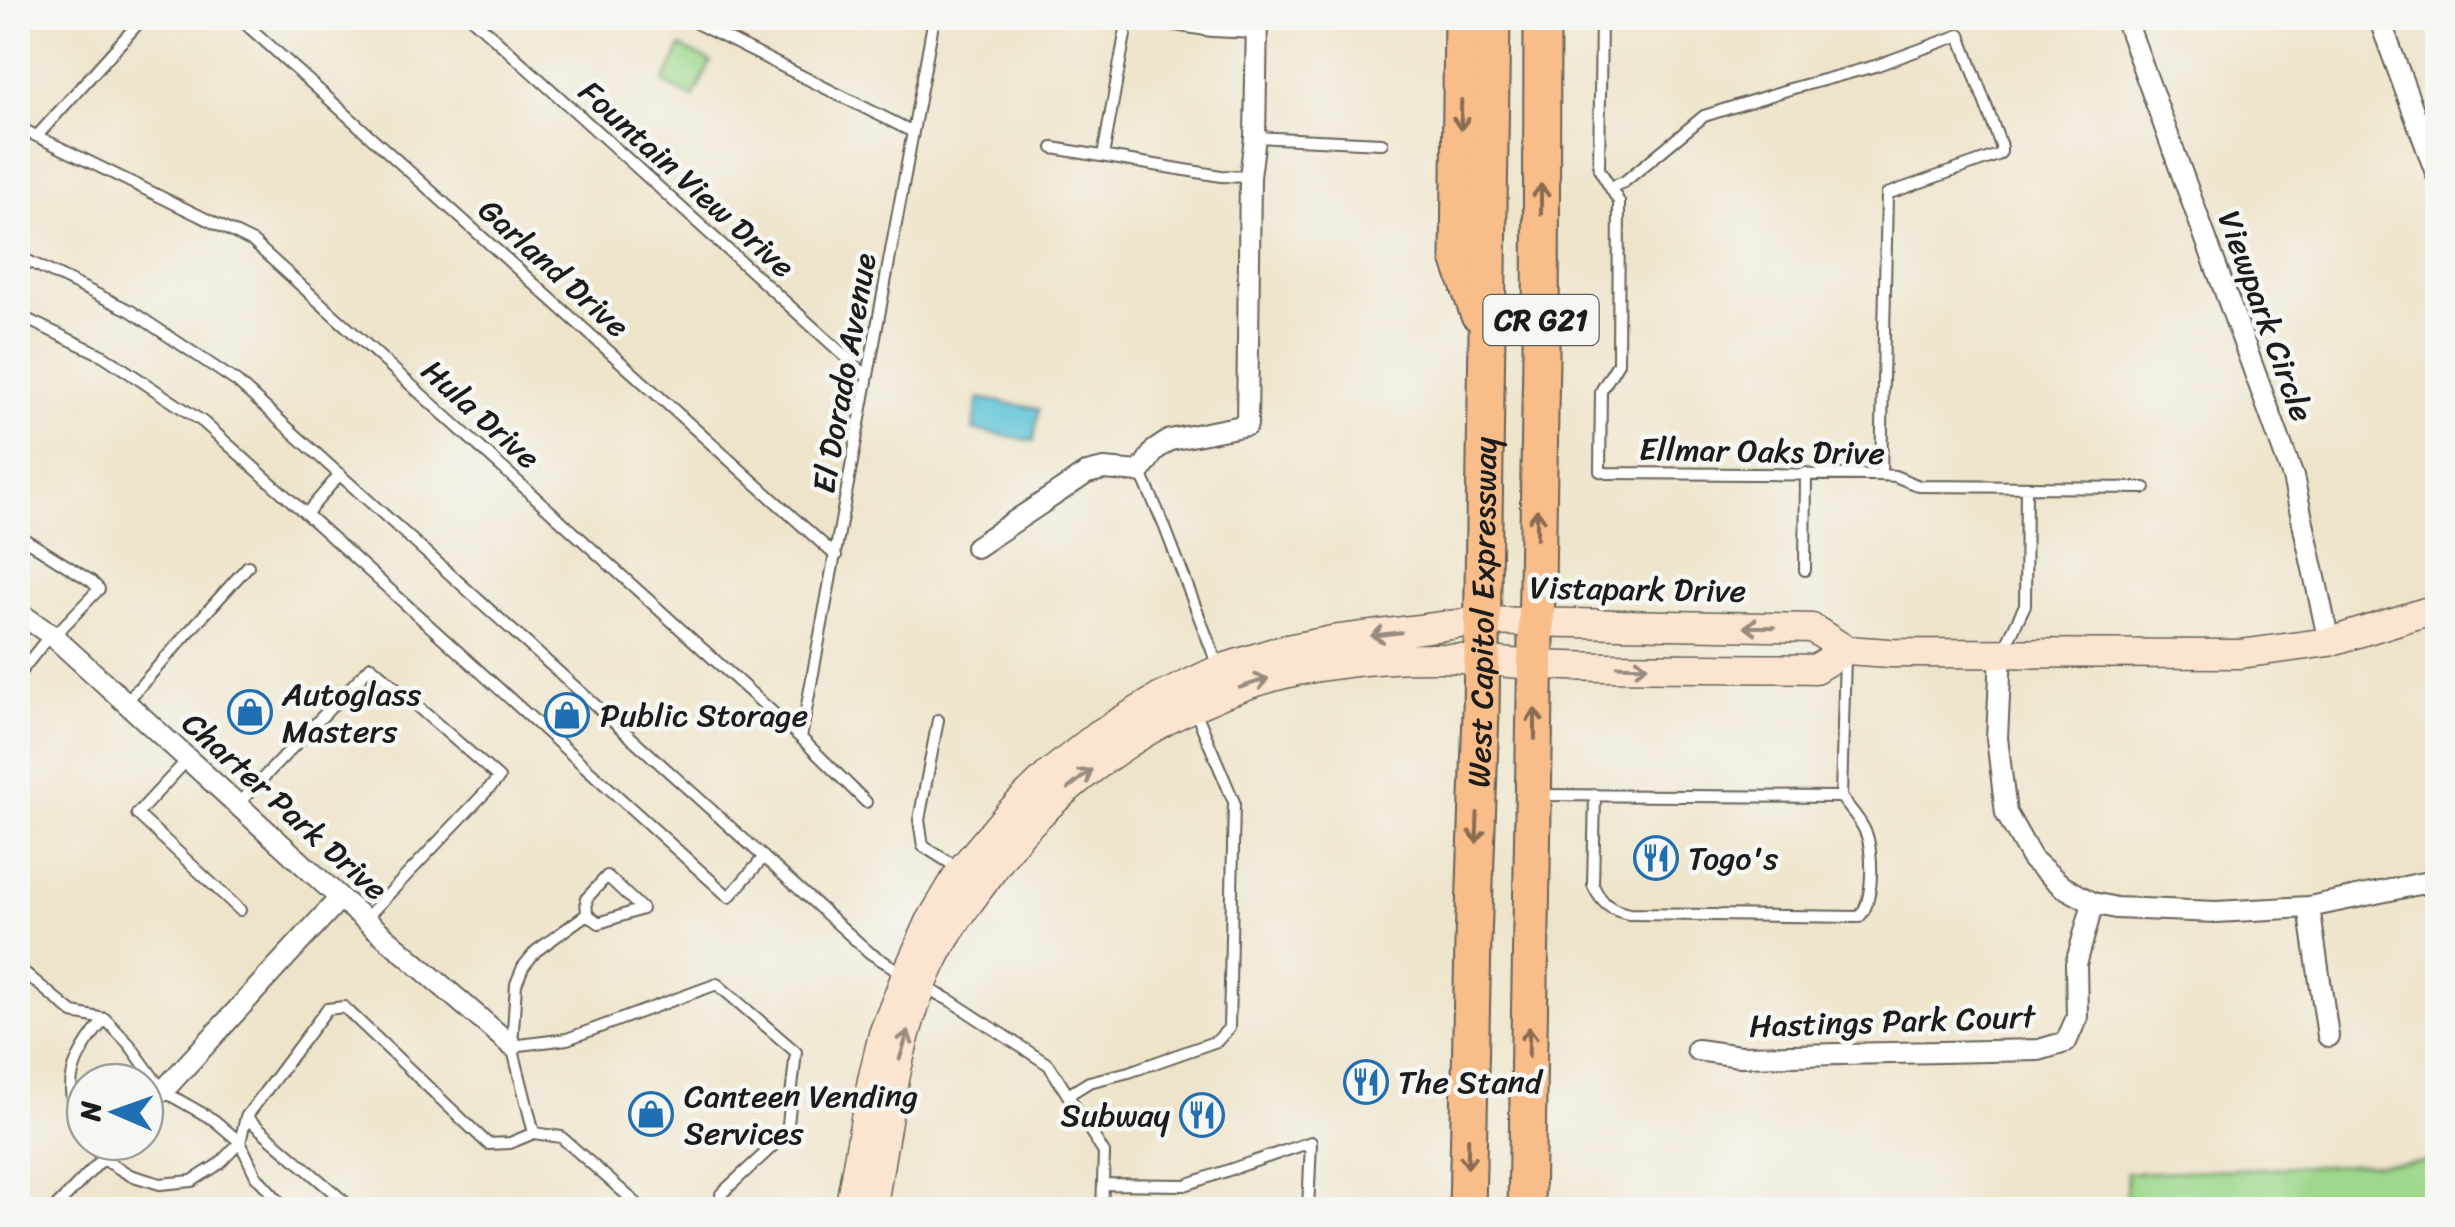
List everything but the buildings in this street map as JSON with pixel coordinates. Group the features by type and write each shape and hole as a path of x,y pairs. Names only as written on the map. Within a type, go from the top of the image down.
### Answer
{"highway":[{"path":"1462,18 1459,258 1487,339"},
{"name":"West Capitol Expressway","path":"1467,1210 1492,18"},
{"name":"West Capitol Expressway","path":"1526,1210 1541,356 1542,18"}],"street":[{"name":"Viewpark Circle","path":"2125,18 2293,477 2329,642"},
{"path":"2379,18 2438,178"},
{"path":"976,546 1087,474 1104,469 1140,472 1155,450 1170,440 1247,425 1250,176 1255,138 1257,25"},
{"name":"Vistapark Drive","path":"872,1210 914,981 930,922 961,870 1022,800 1099,734 1159,698 1220,670 1277,651 1333,640 1482,622 1812,628 1846,650 2240,654 2329,642 2438,608"},
{"name":"Charter Park Drive","path":"18,612 52,636 340,898 512,1046"},
{"name":"Vistapark Drive","path":"849,1210 883,1034 914,981 1021,833 1116,750 1235,689 1337,664 1431,658 1536,665 1815,668 1846,650"},
{"path":"2001,654 1997,738 2006,813 2032,858 2062,886 2094,903 2116,908 2216,912 2309,907 2438,880"},
{"path":"165,1089 340,898"},
{"name":"Hastings Park Court","path":"1696,1050 1740,1056 1999,1051 2038,1050 2066,1042 2077,1017 2076,964 2094,903"},
{"path":"2309,907 2328,1036"}],"lane":[{"path":"37,136 144,18"},
{"name":"Garland Drive","path":"239,18 836,556"},
{"name":"Fountain View Drive","path":"472,18 868,377"},
{"path":"686,18 913,132"},
{"name":"El Dorado Avenue","path":"801,738 934,18"},
{"path":"1104,156 1130,18 1212,31 1257,25"},
{"name":"Ellmar Oaks Drive","path":"1601,18 1599,169 1619,202 1618,363 1601,391 1600,471 1882,474 1919,486 2145,488"},
{"path":"1611,187 1624,182 1704,116 1875,66 1960,35 2002,152 1887,194 1882,474"},
{"name":"Hula Drive","path":"18,127 253,242 801,738 866,802"},
{"path":"1255,138 1382,143"},
{"path":"1053,148 1221,176 1250,176"},
{"path":"18,256 131,310 236,382 870,954 1049,1064 1104,1153 1102,1210"},
{"path":"18,314 104,356 203,422 729,897 764,857"},
{"path":"1140,472 1220,670"},
{"path":"1805,570 1806,473"},
{"path":"306,514 340,474"},
{"path":"2001,654 2025,605 2026,488"},
{"path":"18,535 98,588 18,675"},
{"path":"126,702 248,566"},
{"path":"1594,795 1593,886 1615,911 1859,916 1866,910 1872,884 1867,833 1841,797 1846,650"},
{"path":"238,804 371,666 499,778 365,920"},
{"path":"1068,1096 1090,1082 1217,1041 1229,1028 1234,802 1194,707"},
{"path":"938,720 919,820 922,846 961,870"},
{"path":"189,758 137,814 240,910"},
{"path":"1534,795 1841,797"},
{"path":"607,876 642,909 599,923 587,914 586,899 607,876"},
{"path":"534,1133 512,1046 516,984 536,950 587,914"},
{"path":"18,968 73,1014 104,1019 143,1062"},
{"path":"512,1046 567,1039 717,984 796,1052 786,1133 721,1194"},
{"path":"108,1162 130,1176 160,1184 192,1180 218,1164 240,1142 246,1117 327,1009 344,1007 488,1144 510,1143 534,1133 562,1137 644,1210"},
{"path":"75,1062 84,1043 104,1019"},
{"path":"165,1092 214,1120 240,1142 256,1176 287,1210"},
{"path":"246,1117 354,1210"},
{"path":"1103,1184 1185,1185 1311,1142 1308,1210"},
{"path":"53,1210 100,1162"}],"green space":[{"path":"681,47 711,62 693,98 664,83"},
{"path":"2437,1162 2437,1209 2125,1209 2127,1173"}],"water":[{"path":"979,398 1039,409 1034,441 973,430"}],"place":[{"name":"Autoglass Masters","path":"250,712"},
{"name":"Public Storage","path":"567,715"},
{"name":"Togo's","path":"1656,858"},
{"name":"The Stand","path":"1366,1082"},
{"name":"Canteen Vending Services","path":"651,1114"},
{"name":"Subway","path":"1202,1115"}]}
